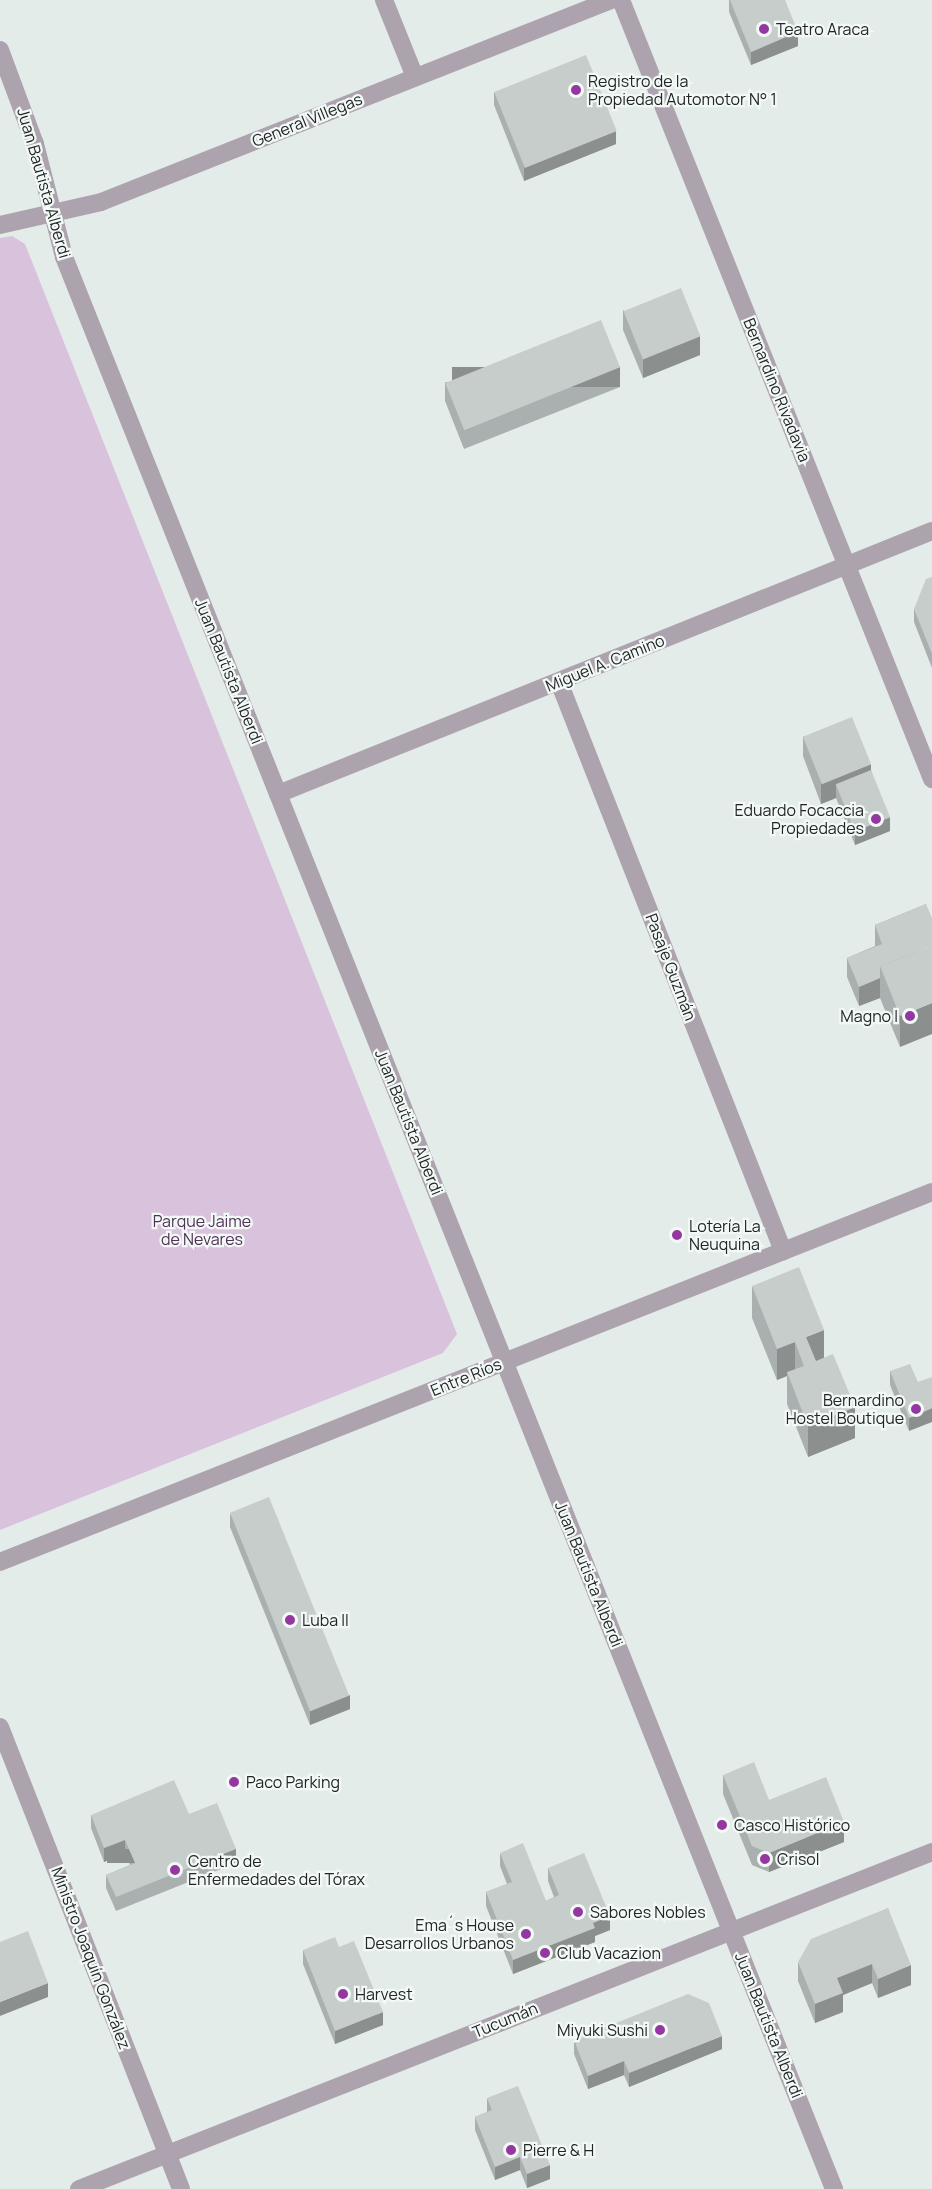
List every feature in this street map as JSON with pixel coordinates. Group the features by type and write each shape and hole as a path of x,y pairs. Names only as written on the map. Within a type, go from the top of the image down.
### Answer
{"street":[{"path":"384,0 415,77"},
{"name":"General Villegas","path":"0,225 53,216 610,0"},
{"name":"Bernardino Rivadavia","path":"621,0 932,779"},
{"name":"Juan Bautista Alberdi","path":"0,50 35,144 53,216 278,794 834,2189"},
{"name":"Miguel A. Camino","path":"278,794 932,531"},
{"name":"Pasaje Guzmán","path":"559,682 783,1251"},
{"name":"Entre Ríos","path":"0,1562 932,1192"},
{"name":"Ministro Joaquín González","path":"0,1727 181,2189"},
{"name":"Tucumán","path":"79,2189 932,1852"}],"green space":[{"name":"Parque Jaime de Nevares","path":"12,236 25,244 457,1334 443,1353 0,1530 0,238"}],"building":[{"name":"Teatro Araca","path":"730,0 785,0 798,32 751,52"},
{"path":"586,55 617,131 525,168 494,92"},
{"path":"681,288 700,336 643,359 624,311"},
{"path":"601,320 620,367 464,430 445,383"},
{"path":"932,577 932,654 914,609 926,579"},
{"path":"852,717 871,764 822,784 803,737"},
{"path":"871,770 890,817 855,832 836,784"},
{"path":"926,904 932,918 932,946 880,966 880,978 859,987 847,958 882,944 875,925"},
{"path":"932,946 932,1003 900,1016 880,966"},
{"path":"799,1267 824,1330 806,1337 816,1361 833,1354 855,1407 808,1426 787,1372 804,1366 795,1342 777,1349 752,1286"},
{"name":"Bernardino Hostel Boutique","path":"910,1364 918,1382 932,1377 932,1408 909,1418 890,1371"},
{"name":"Luba II","path":"269,1497 349,1695 310,1711 230,1513"},
{"path":"754,1762 769,1800 826,1777 844,1822 769,1853 752,1846 723,1775"},
{"path":"174,1780 189,1814 217,1803 236,1849 116,1897 106,1875 135,1863 125,1840 104,1848 91,1815"},
{"path":"523,1843 546,1901 559,1895 548,1868 584,1853 610,1916 593,1923 595,1928 513,1960 486,1892 512,1882 500,1853"},
{"path":"888,1908 911,1965 878,1979 872,1964 837,1978 843,1993 815,2004 798,1962 811,1939"},
{"path":"28,1931 48,1983 0,2002 0,1942"},
{"name":"Harvest","path":"335,1937 339,1947 354,1941 383,2012 335,2031 303,1950"},
{"path":"688,1994 709,2003 722,2036 629,2073 624,2061 588,2076 574,2040"},
{"name":"Pierre & H","path":"518,2086 550,2165 527,2174 520,2157 495,2167 475,2117 492,2110 487,2098"}],"place":[{"name":"Teatro Araca","path":"764,29"},
{"name":"Registro de la Propiedad Automotor N° 1","path":"576,90"},
{"name":"Eduardo Focaccia Propiedades","path":"876,819"},
{"name":"Magno I","path":"910,1016"},
{"name":"Lotería La Neuquina","path":"677,1235"},
{"name":"Bernardino Hostel Boutique","path":"916,1409"},
{"name":"Luba II","path":"290,1620"},
{"name":"Paco Parking","path":"234,1782"},
{"name":"Casco Histórico","path":"722,1825"},
{"name":"Crisol","path":"765,1859"},
{"name":"Centro de Enfermedades del Tórax","path":"175,1870"},
{"name":"Sabores Nobles","path":"578,1912"},
{"name":"Ema´s House Desarrollos Urbanos","path":"526,1934"},
{"name":"Club Vacazion","path":"545,1953"},
{"name":"Harvest","path":"343,1994"},
{"name":"Miyuki Sushi","path":"660,2030"},
{"name":"Pierre & H","path":"511,2150"}]}
